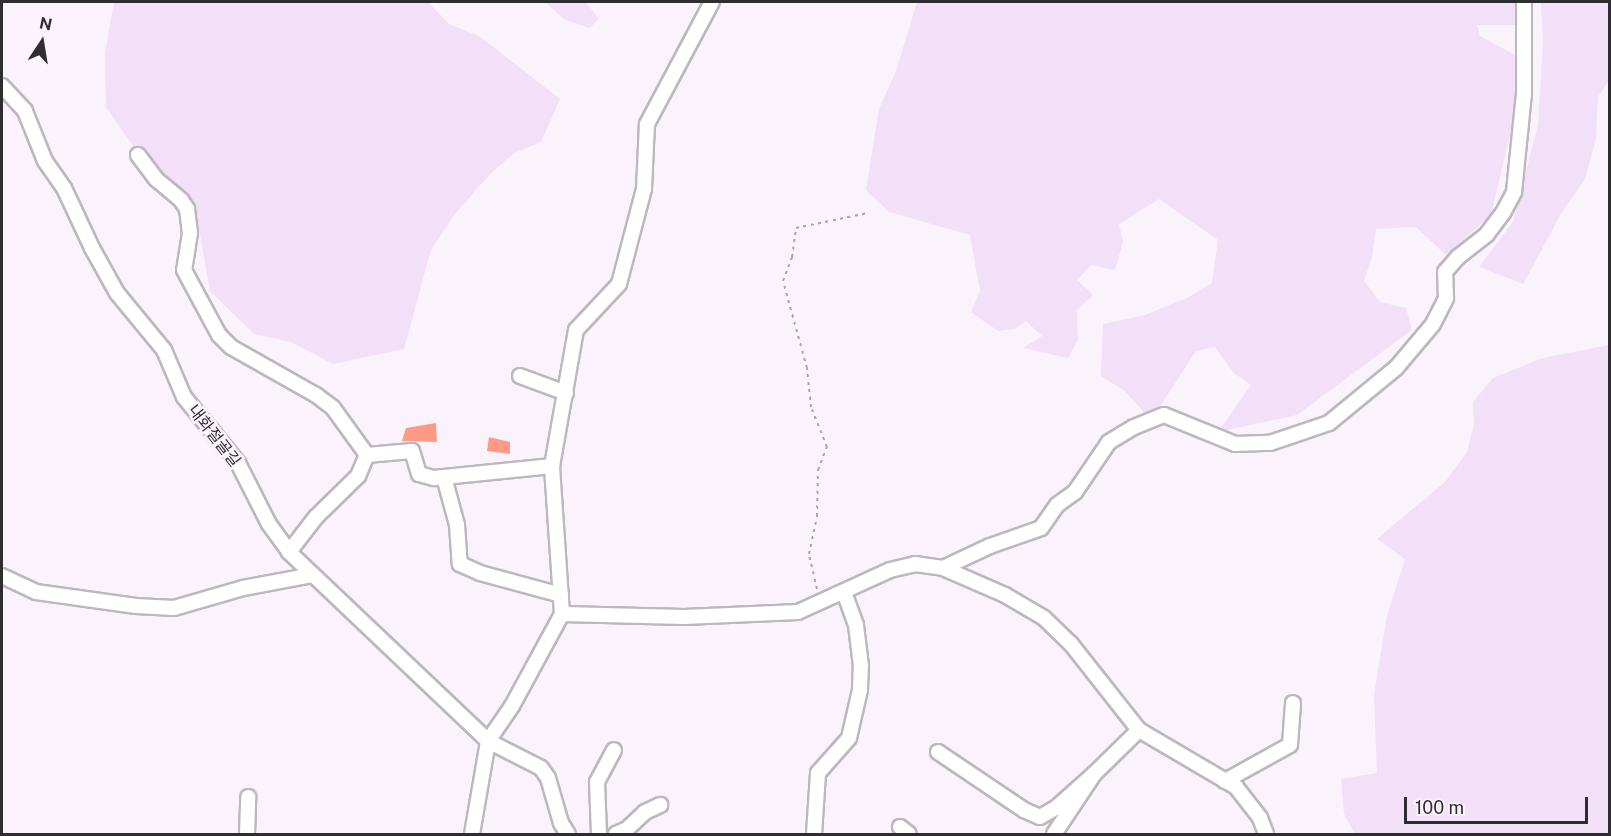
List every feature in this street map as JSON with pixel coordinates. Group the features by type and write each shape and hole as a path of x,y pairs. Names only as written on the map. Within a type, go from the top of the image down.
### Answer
{"street":[{"path":"472,834 488,741 512,706 562,614 552,466 576,330 619,284 644,189 647,124 712,2"},
{"path":"943,568 990,546 1041,528 1056,505 1075,492 1109,442 1134,427 1164,415 1235,444 1270,443 1329,423 1396,368 1433,324 1446,298 1445,272 1458,256 1487,234 1503,213 1514,192 1524,94 1524,2"},
{"name":"내화절골길","path":"2,86 25,111 45,161 64,188 117,293 164,350 184,397 238,463 269,524 289,552 488,741 540,768 548,778 561,823 568,834"},
{"path":"138,155 156,179 181,200 187,209 190,233 184,270 219,335 231,347 316,395 333,408 367,454"},
{"path":"520,376 566,393"},
{"path":"367,454 412,451 419,474 444,477 552,466"},
{"path":"289,552 315,517 358,476 367,454"},
{"path":"444,477 457,525 460,564 480,573 561,595"},
{"path":"562,614 684,617 798,612 890,570 915,564 943,568 1005,595 1044,618 1071,644 1139,730 1236,787 1260,818 1266,834"},
{"path":"5,577 36,592 136,606 174,608 243,588 312,575"},
{"path":"814,834 819,773 849,738 860,690 861,666 856,625 844,592"},
{"path":"1225,781 1290,745 1293,703"},
{"path":"938,752 1024,810 1040,817 1058,807 1139,730"},
{"path":"599,834 597,782 614,750"},
{"path":"1054,834 1094,774"},
{"path":"247,834 248,797"},
{"path":"616,834 627,829 645,812 660,805"}],"path":[{"path":"820,603 809,554 817,516 818,470 827,447 811,407 807,368 783,281 792,257 796,228 867,213"}],"shaded area":[{"path":"114,2 428,2 449,24 479,36 560,99 541,142 514,153 491,173 455,214 431,250 404,349 333,364 291,342 254,334 210,291 200,235 163,194 106,107 105,53"},
{"path":"545,2 585,2 599,18 590,28 565,20"},
{"path":"917,2 1517,2 1516,25 1477,25 1480,36 1515,55 1520,93 1491,215 1446,255 1416,227 1376,229 1372,257 1364,281 1380,302 1406,308 1412,330 1297,415 1218,432 1251,385 1234,373 1215,347 1196,351 1151,420 1125,391 1101,376 1103,324 1145,315 1187,298 1212,283 1218,240 1159,199 1119,224 1123,242 1115,270 1091,265 1077,280 1093,295 1077,310 1078,340 1068,358 1023,348 1042,336 1026,321 1014,329 998,331 971,312 980,291 970,235 889,212 866,190 879,109 896,71"},
{"path":"1541,2 1609,2 1609,80 1598,97 1596,139 1585,179 1562,212 1523,284 1479,267 1513,222 1538,125 1543,43"},
{"path":"1609,345 1609,834 1355,834 1344,814 1341,779 1377,773 1374,695 1387,616 1405,559 1377,539 1445,482 1467,452 1474,424 1473,402 1493,378 1543,358"}],"building":[{"path":"436,423 437,442 402,441 406,428"},
{"path":"489,437 510,442 510,454 487,451"}]}
